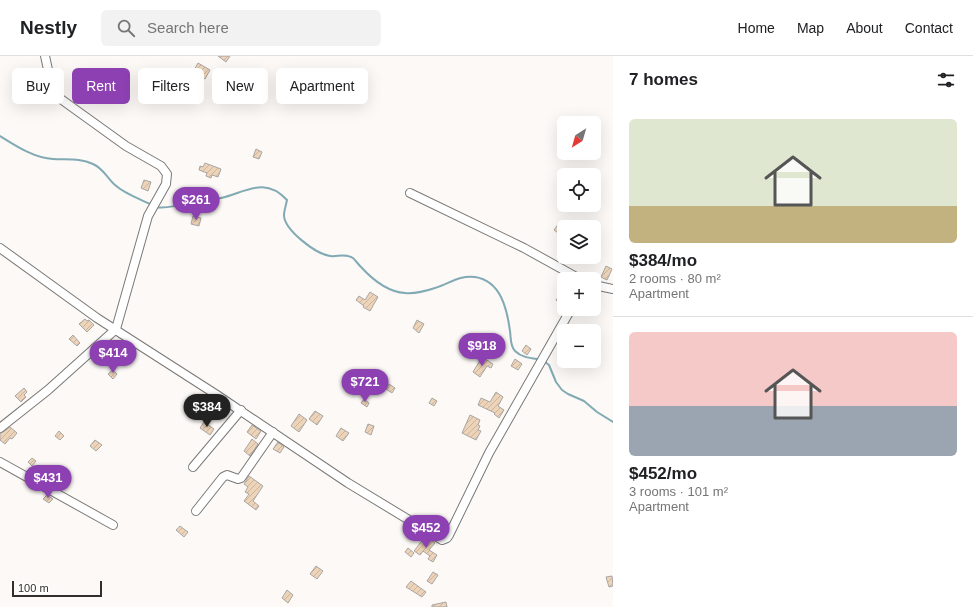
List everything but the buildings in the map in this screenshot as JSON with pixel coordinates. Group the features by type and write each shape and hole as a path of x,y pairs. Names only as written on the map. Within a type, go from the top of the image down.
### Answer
{"street":[{"path":"0,428 48,390 116,329 148,216 163,190 167,179 167,174 161,166 126,146 58,97 52,88 44,56"},
{"path":"410,193 524,248 567,272"},
{"path":"0,248 97,318 241,410 348,483 437,538 445,540 449,535 489,453 567,316"},
{"path":"601,286 613,289"},
{"path":"193,467 241,410"},
{"path":"196,511 223,477 227,475 238,479 241,478 273,432"},
{"path":"0,462 113,525"}],"waterway":[{"path":"0,136 25,151 39,156 53,159 78,160 93,164 100,168 119,188 150,204"},
{"path":"156,207 162,208 211,200 255,188 263,187 271,189 279,193 287,200 284,213 285,221 295,234 309,246 330,256 344,255 353,258 365,272 392,290 405,293 420,292 464,277 475,277 491,284 497,290 504,305 509,323 511,344 513,349 522,356 537,359"},
{"path":"545,362 549,365 556,382 562,390 584,401 597,412 613,422"}]}
